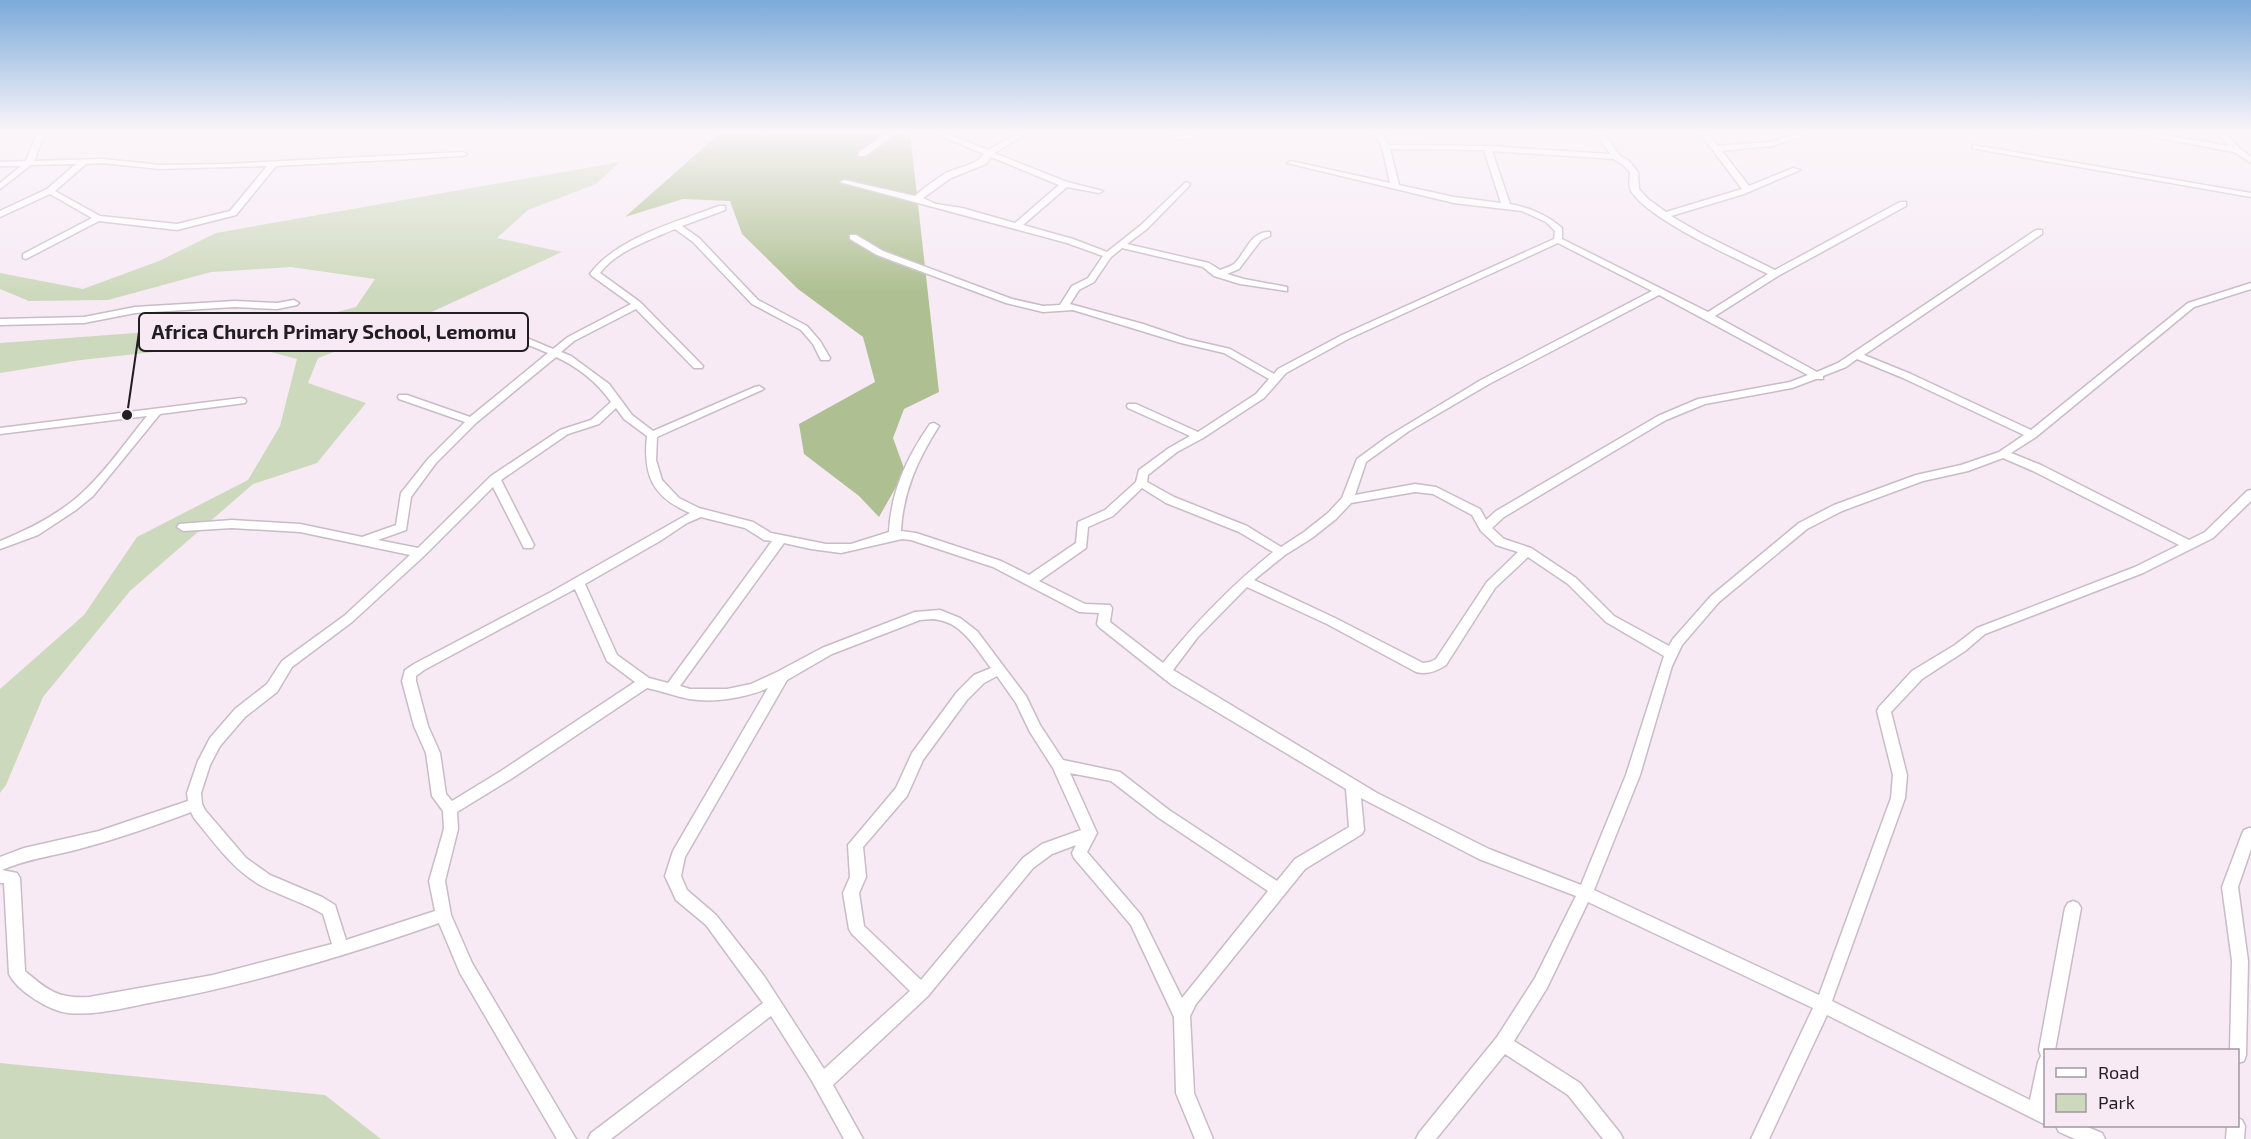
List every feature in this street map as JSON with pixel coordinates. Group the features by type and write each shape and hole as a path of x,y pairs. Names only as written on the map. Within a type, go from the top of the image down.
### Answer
{"street":[{"path":"0,214 50,191 56,186"},
{"path":"50,191 98,218 177,227 233,213 255,186"},
{"path":"862,186 1071,241 1108,255"},
{"path":"917,199 932,186"},
{"path":"1016,227 1063,186"},
{"path":"1075,186 1099,191"},
{"path":"1064,307 1075,288 1091,280 1108,255 1144,227 1184,186"},
{"path":"1396,186 1456,200 1506,205 1541,217 1554,225 1559,230 1558,240"},
{"path":"1500,186 1506,205"},
{"path":"1634,186 1663,216 1775,274"},
{"path":"1663,216 1741,192 1751,186"},
{"path":"2200,186 2251,195"},
{"path":"1708,316 1775,274 1903,204"},
{"path":"698,366 611,282 595,274 601,264 635,243 722,208"},
{"path":"26,256 98,218"},
{"path":"677,227 696,240 755,302 804,328 817,343 825,358"},
{"path":"1485,528 1500,514 1662,418 1702,401 1792,385 1819,377 1842,365 2039,232"},
{"path":"1217,274 1236,267 1258,238 1268,234"},
{"path":"853,237 880,253 1009,301 1043,309 1064,307 1117,319 1184,341 1227,351 1276,379"},
{"path":"1558,240 1708,316 1819,377"},
{"path":"1031,580 1082,545 1082,525 1109,513 1141,483 1143,473 1173,450 1199,436 1260,396 1282,371 1345,337 1558,240"},
{"path":"1119,245 1206,265 1217,274 1253,286 1284,289"},
{"path":"1425,1139 1503,1043 1541,983 1584,893 1633,775 1677,642 1715,599 1803,526 1838,508 1920,477 1964,468 2003,453 2032,435 2191,305 2251,286"},
{"path":"1164,672 1193,635 1245,581 1281,552 1316,529 1347,500 1360,470 1361,461 1403,429 1495,377 1660,291"},
{"path":"0,322 84,320 135,310 235,304 277,306 294,303"},
{"path":"366,540 402,527 405,496 432,460 472,421 572,339 636,305"},
{"path":"460,319 512,335 555,353 583,368 605,386 628,417 652,435"},
{"path":"1856,355 1907,376 2032,435"},
{"path":"652,435 759,389"},
{"path":"403,397 472,421"},
{"path":"0,431 241,401"},
{"path":"341,949 330,910 317,902 265,880 241,863 199,814 194,793 203,765 216,742 240,713 272,688 286,664 348,619 420,553 495,479 564,432 595,422 618,401"},
{"path":"1132,406 1199,436"},
{"path":"0,545 34,532 89,493 157,411"},
{"path":"895,533 895,513 908,469 934,426"},
{"path":"652,435 650,467 666,494 678,502 702,512 751,526 767,536 793,543 844,549 895,533 912,536 997,564 1083,609 1106,608 1103,624 1164,672 1353,785 1484,854 1584,893 1823,1005 2041,1115 2044,1083"},
{"path":"2003,453 2058,477 2189,545"},
{"path":"495,479 528,545"},
{"path":"1141,483 1170,500 1243,529 1281,552"},
{"path":"1353,484 1368,497"},
{"path":"1347,500 1415,488 1436,491 1476,512 1485,528 1500,542 1527,551 1572,581 1610,619 1672,654"},
{"path":"1760,1139 1823,1005 1898,798 1900,775 1884,711 1917,675 1960,648 1981,631 2139,570 2209,535 2251,494"},
{"path":"678,502 683,520"},
{"path":"567,1139 466,968 443,915 437,881 451,829 450,809 439,796 433,753 421,726 409,681 410,674 419,667 578,582 683,520 702,512"},
{"path":"183,527 232,524 300,528 420,553"},
{"path":"671,689 781,538"},
{"path":"1245,581 1331,621 1421,668 1433,667 1441,662 1491,585 1527,551"},
{"path":"578,582 612,658 645,682 690,694 727,694 753,689 827,651 919,615 940,615 956,621 973,634 1021,700 1059,765 1090,833"},
{"path":"922,991 857,929 851,893 858,877 855,845 902,792 917,757 962,696 979,679 998,670"},
{"path":"782,676 678,856 673,876 681,895 711,920 758,981 854,1139"},
{"path":"450,809 506,775 645,682"},
{"path":"1059,765 1114,776 1164,814 1279,890"},
{"path":"1182,1016 1190,999 1300,864 1357,830 1353,785"},
{"path":"0,864 20,854 65,846 114,833 195,804"},
{"path":"822,1083 922,991 1028,863 1047,849 1090,833"},
{"path":"1090,833 1079,852 1136,920 1182,1016 1185,1093 1204,1139"},
{"path":"2239,1049 2246,964 2230,887 2249,834"},
{"path":"0,876 12,878 10,900 18,949 17,974 45,997 64,1005 102,1003 175,991 293,964 443,915"},
{"path":"2048,1049 2073,908"},
{"path":"597,1139 773,1005"},
{"path":"1503,1043 1574,1089 1614,1139"},
{"path":"2069,1127 2096,1139"}],"green space":[{"path":"483,186 590,186 528,210 497,238 562,252 390,331 318,358 308,383 366,403 317,463 253,484 130,591 43,697 6,785 0,793 0,689 84,615 137,537 248,480 280,426 297,359 237,343 81,360 0,373 0,343 176,330 284,326 356,307 375,279 291,267 211,272 108,300 29,301 0,289 0,273 83,289 159,261 216,233"},
{"path":"660,186 916,186 939,392 904,409 893,438 905,471 879,517 859,496 804,454 799,424 875,382 863,337 798,289 742,234 730,201 683,199 625,217"},
{"path":"0,1063 325,1095 381,1139 0,1139"}],"place":[{"name":"Africa Church Primary School, Lemomu","path":"127,415"}]}
